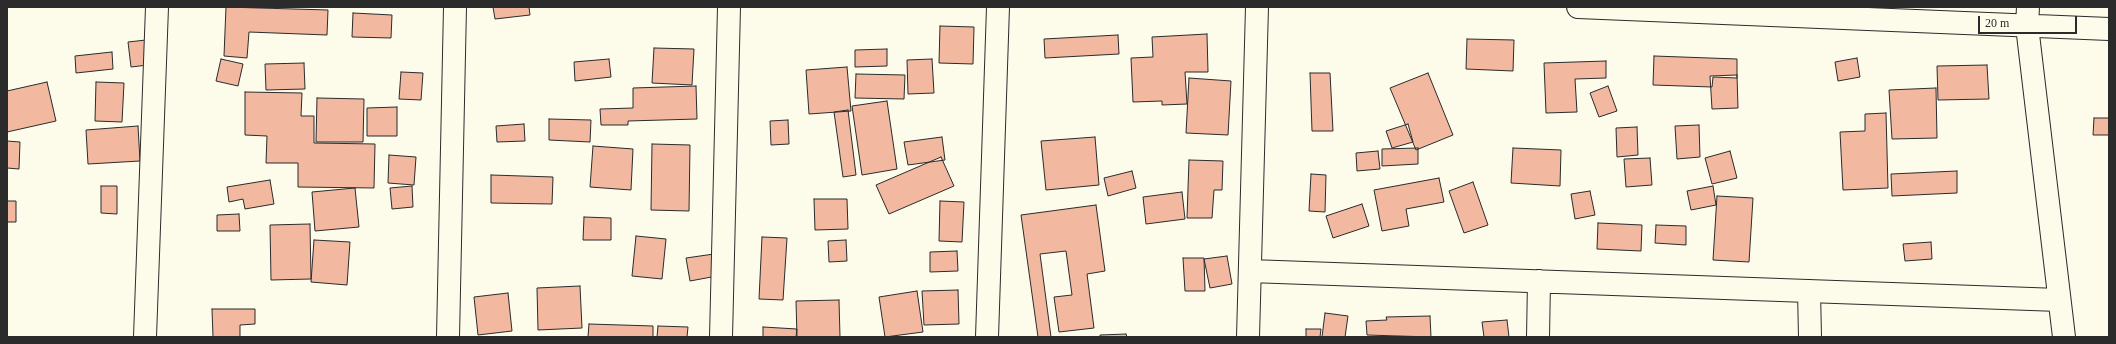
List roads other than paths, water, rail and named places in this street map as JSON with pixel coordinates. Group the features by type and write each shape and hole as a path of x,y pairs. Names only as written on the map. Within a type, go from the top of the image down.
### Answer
{"street":[{"path":"145,337 157,7"},
{"path":"448,337 455,7"},
{"path":"722,337 729,7"},
{"path":"987,337 998,7"},
{"path":"1248,337 1257,7"},
{"path":"1578,7 2028,16 2109,29"},
{"path":"2028,16 2064,337"},
{"path":"1250,272 2059,300"},
{"path":"1538,337 1539,281"},
{"path":"1809,291 1810,337"}]}
